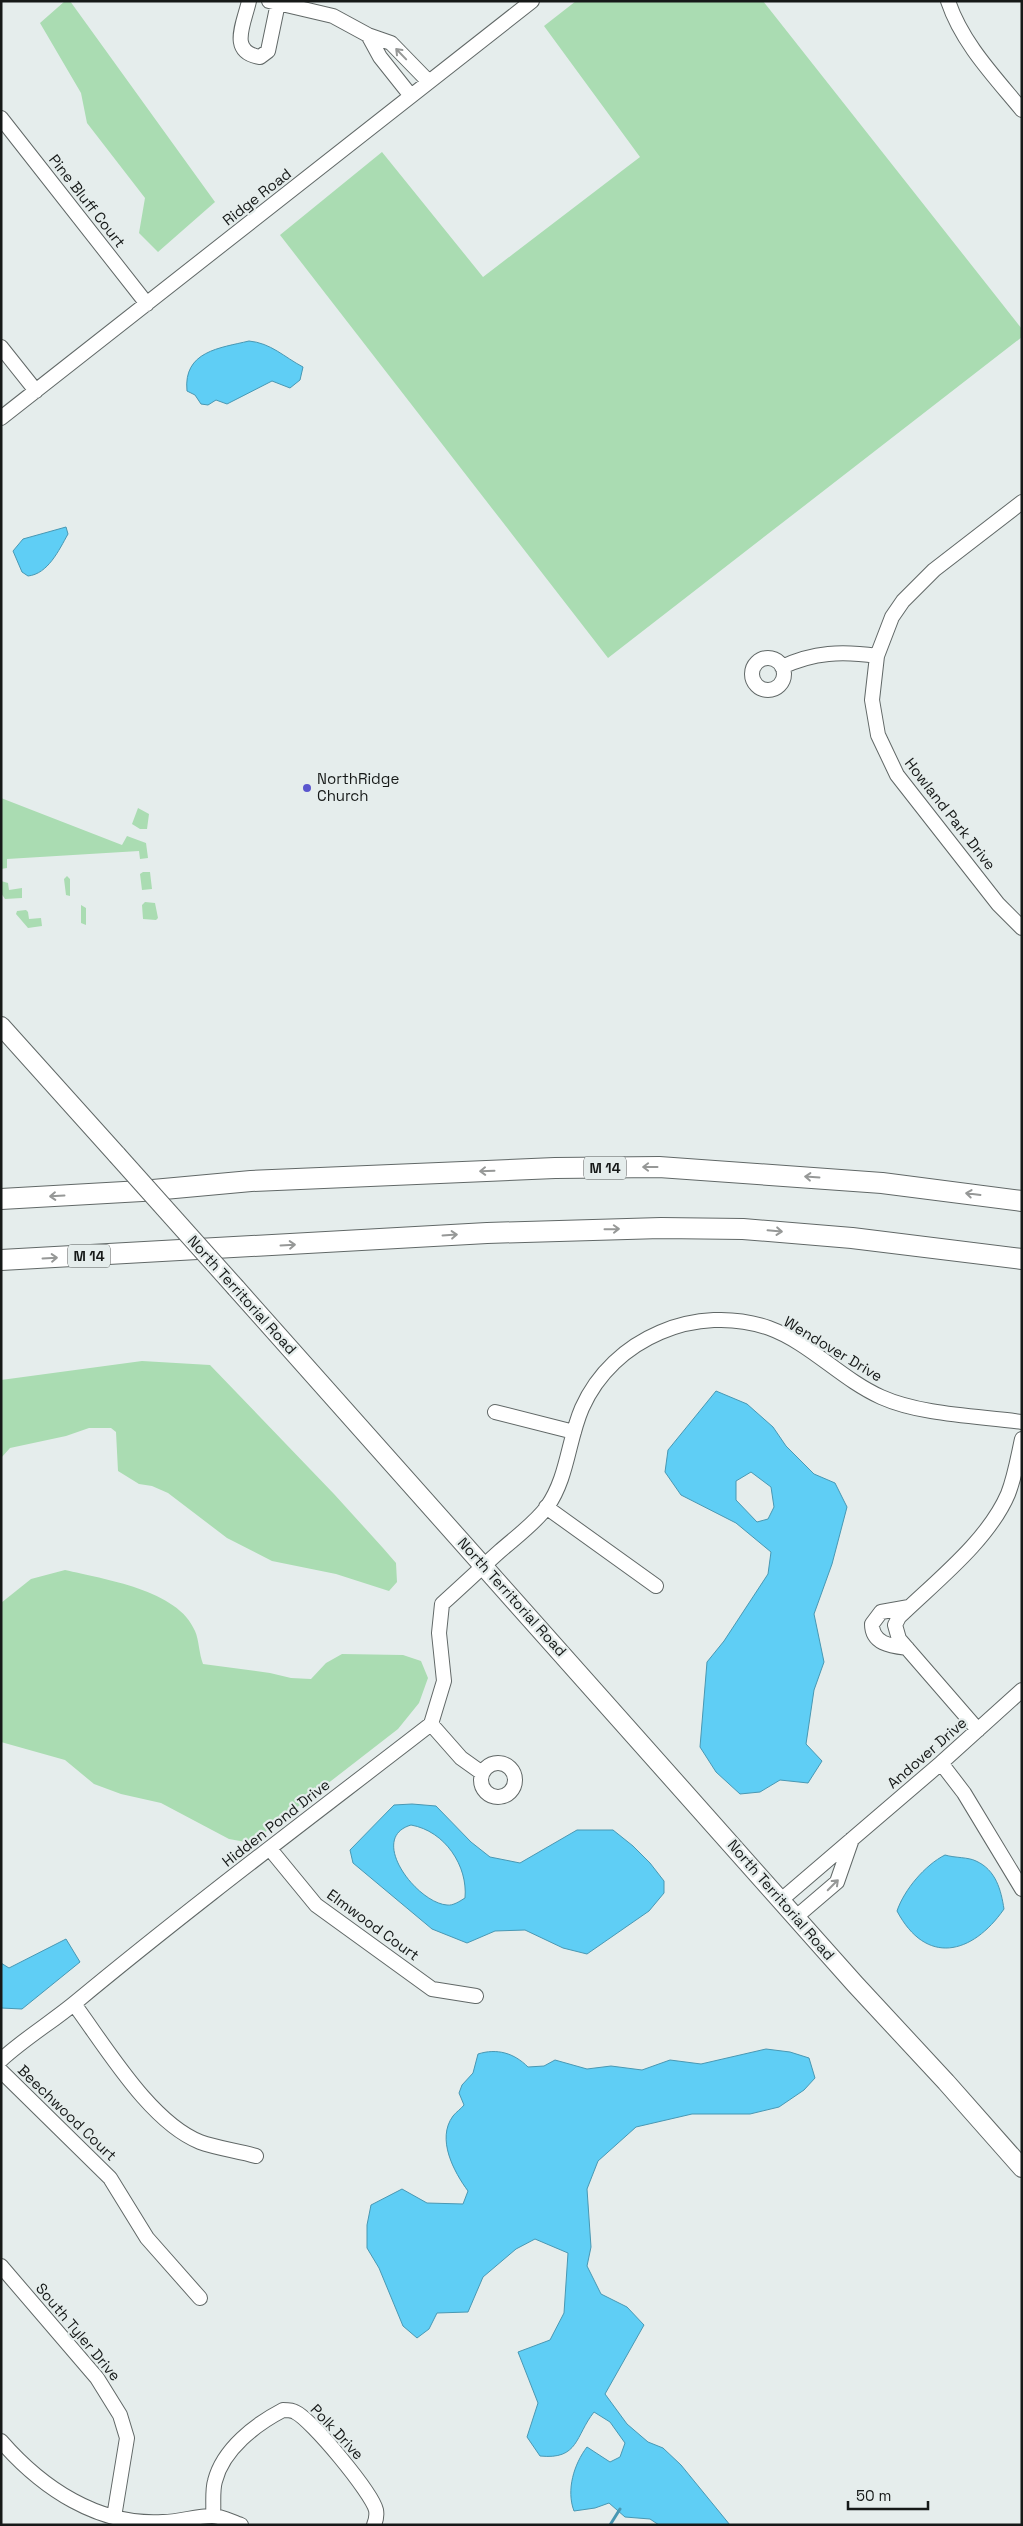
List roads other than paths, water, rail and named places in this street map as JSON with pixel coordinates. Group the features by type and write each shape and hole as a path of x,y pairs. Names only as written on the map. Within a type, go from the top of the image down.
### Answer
{"highway":[{"name":"M 14","path":"1,1199 142,1191 251,1181 555,1168 659,1167 882,1183 1022,1201"},
{"name":"M 14","path":"1,1260 486,1233 661,1228 744,1229 852,1238 1022,1259"}],"main road":[{"name":"North Territorial Road","path":"1,1026 796,1918 1022,2168"}],"street":[{"path":"249,1 240,39 242,49 248,55 260,57 268,51 274,2 333,16 368,35 391,43 429,82"},
{"name":"Ridge Road","path":"1,418 532,1"},
{"path":"948,1 968,43 1022,110"},
{"path":"368,35 380,57 411,96"},
{"name":"Pine Bluff Court","path":"1,118 147,304"},
{"path":"1,348 36,391"},
{"name":"Howland Park Drive","path":"1022,502 919,583 892,617 877,656 872,686 874,718 880,742 890,764 908,790 998,904 1022,928"},
{"path":"782,667 797,659 830,652 877,656"},
{"name":"Wendover Drive","path":"484,1566 546,1507 562,1477 582,1409 594,1386 609,1367 629,1349 660,1332 674,1327 720,1320 753,1324 780,1333 866,1388 893,1402 930,1410 1022,1422"},
{"path":"495,1412 574,1432"},
{"path":"978,1730 907,1648 894,1629 899,1617 964,1554 998,1512 1014,1477 1022,1439"},
{"path":"546,1507 656,1586"},
{"path":"482,1773 461,1758 431,1724 444,1681 439,1632 442,1604 484,1566"},
{"path":"907,1648 882,1642 874,1634 872,1624 881,1612 909,1607"},
{"name":"Andover Drive","path":"781,1900 941,1763 1022,1690"},
{"name":"Hidden Pond Drive","path":"1,2060 40,2027 74,2004 144,1945 431,1724"},
{"path":"941,1763 964,1793 1022,1889"},
{"path":"796,1918 837,1882 852,1839"},
{"name":"Elmwood Court","path":"270,1849 316,1905 432,1989 476,1996"},
{"path":"74,2004 143,2096 166,2121 200,2142 256,2156"},
{"name":"Beechwood Court","path":"1,2071 110,2178 147,2238 200,2298"},
{"name":"South Tyler Drive","path":"1,2266 97,2378 116,2405 127,2438 114,2517"},
{"name":"Polk Drive","path":"213,2516 215,2481 225,2457 251,2430 284,2410 295,2412 307,2420 359,2481 376,2509 374,2525"},
{"path":"1,2441 26,2468 54,2490 76,2503 114,2517 163,2522 213,2516 241,2525"}],"water":[{"path":"249,341 271,347 303,367 300,380 290,388 272,381 227,404 216,400 208,405 201,404 195,395 187,391 187,378 191,367 197,359 216,349"},
{"path":"66,527 68,534 57,554 47,566 41,571 28,576 22,572 13,551 23,539"},
{"path":"716,1391 747,1404 773,1427 786,1446 814,1474 835,1483 847,1507 832,1564 814,1614 824,1662 814,1690 806,1744 822,1761 808,1783 780,1780 760,1792 740,1794 716,1772 700,1747 707,1662 724,1641 768,1574 771,1552 736,1523 681,1495 665,1472 668,1450","holes":["751,1472 771,1487 774,1507 768,1519 757,1522 736,1500 736,1481"]},
{"path":"394,1805 436,1806 471,1842 490,1857 520,1863 577,1830 613,1830 650,1863 664,1881 664,1893 649,1911 587,1954 563,1948 525,1930 495,1931 467,1943 432,1929 353,1863 350,1850","holes":["411,1825 434,1834 444,1842 458,1862 463,1874 465,1898 454,1904 447,1905 435,1902 423,1893 401,1869 395,1855 394,1843 399,1832"]},
{"path":"945,1855 973,1860 983,1865 996,1881 1004,1909 991,1925 978,1936 964,1944 949,1948 935,1947 921,1940 909,1929 897,1911 900,1903 916,1879 937,1859"},
{"path":"66,1939 80,1962 22,2009 1,2008 1,1963 9,1968"},
{"path":"766,2049 790,2052 809,2058 815,2078 804,2090 779,2107 750,2114 692,2114 636,2127 598,2161 587,2189 591,2247 587,2266 601,2294 627,2307 644,2325 605,2394 627,2424 648,2442 663,2448 681,2465 730,2525 659,2525 650,2519 625,2517 609,2503 595,2508 574,2511 571,2486 578,2461 587,2447 610,2462 620,2457 625,2443 610,2422 594,2412 574,2444 562,2454 540,2456 527,2437 538,2403 518,2352 550,2340 564,2313 568,2253 535,2239 516,2249 483,2277 468,2312 437,2313 429,2329 417,2338 403,2326 379,2268 367,2248 367,2225 371,2205 402,2189 427,2203 463,2204 468,2191 457,2174 449,2155 446,2135 448,2125 453,2116 464,2105 459,2093 462,2085 473,2073 478,2054 485,2052 505,2053 517,2058 528,2067 544,2066 555,2060 587,2069 611,2066 642,2070 670,2060 701,2064"}],"waterway":[{"path":"610,2525 620,2509"}],"place":[{"name":"NorthRidge Church","path":"307,788"}]}
